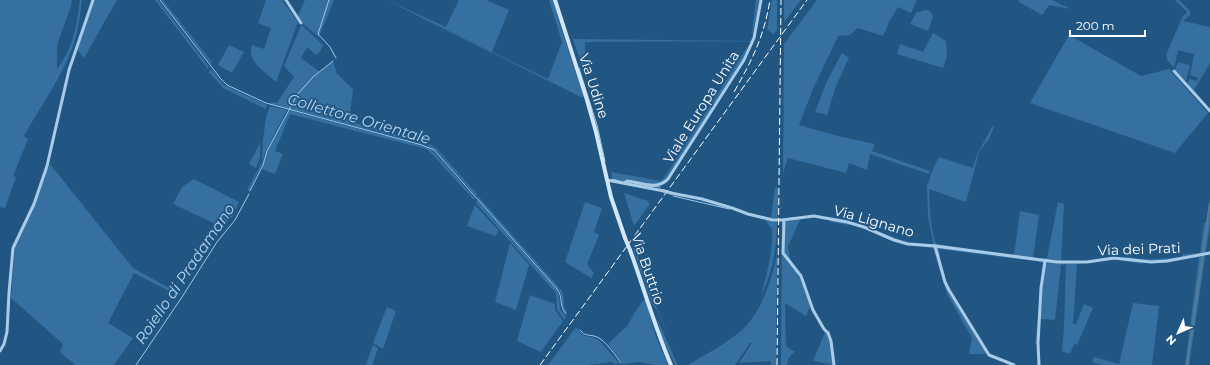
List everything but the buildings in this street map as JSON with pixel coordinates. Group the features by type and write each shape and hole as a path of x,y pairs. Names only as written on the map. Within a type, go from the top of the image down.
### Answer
{"street":[{"path":"0,351 4,344 7,332 14,248 34,204 47,166 69,70 93,0"},
{"path":"286,0 301,23"},
{"name":"Via Udine","path":"555,0 587,100 596,132 606,180"},
{"name":"Viale Europa Unita","path":"624,184 627,181 656,185 661,184 668,179 744,60 754,38 761,0"},
{"path":"1174,70 1210,111"},
{"name":"Via Lignano","path":"606,180 702,199 762,218 784,220 808,216 819,216 864,227 908,244 935,246 1045,261"},
{"name":"Via Buttrio","path":"606,180 625,238 645,290 657,332 671,365"},
{"path":"784,220 783,253 801,276 813,310 828,333 834,365"},
{"path":"935,246 947,287 989,355 1014,365"},
{"name":"Via dei Prati","path":"1045,261 1087,262 1114,258 1151,262 1177,260 1210,253"},
{"path":"1039,365 1040,359 1038,343 1041,288 1045,261"}],"shaded area":[{"path":"0,0 72,0 57,45 57,69 71,45 76,28 80,0 82,0 78,29 73,46 63,69 24,136 28,139 13,176 16,177 5,208 0,207"},
{"path":"94,0 117,0 84,58 77,49"},
{"path":"155,0 158,0 209,67 208,69"},
{"path":"161,0 163,0 212,62 211,64"},
{"path":"266,0 282,0 298,22 276,82 262,71 254,61 251,51 252,45 264,49 271,28 258,23"},
{"path":"305,0 334,0 319,37 303,24 298,15"},
{"path":"386,0 446,27 459,0 486,0 509,10 492,52 548,79 562,42 549,0 553,0 584,97 581,97"},
{"path":"756,0 759,0 755,22 752,36"},
{"path":"772,0 777,0 777,30 774,34 767,30"},
{"path":"784,0 801,0 784,22"},
{"path":"817,0 917,0 911,13 898,7 883,36 858,28 850,35 838,36 813,89 799,125 838,136 875,144 872,151 930,171 929,174 870,154 867,170 849,163 846,173 788,158 783,173 784,44"},
{"path":"1019,0 1052,0 1071,9 1049,5 1042,15 1019,2"},
{"path":"1175,0 1179,0 1190,11 1190,15 1183,21 1210,27 1210,63 1194,90 1210,109 1188,84 1189,79 1197,81 1198,78 1190,75 1194,54 1178,50 1174,68 1168,61 1166,55 1182,18 1187,12"},
{"path":"925,10 930,11 933,16 928,31 910,24 916,13"},
{"path":"301,26 303,26 323,45 320,52 316,55 307,47 301,58 320,72 319,73 333,61 337,74 353,89 349,121 431,145 437,149 477,194 476,196 436,151 427,145 271,104 271,102 277,103 294,77 284,66"},
{"path":"933,33 946,41 947,56 943,68 897,54 900,44 923,52"},
{"path":"1069,35 1141,76 1169,69 1208,113 1175,153 1030,103"},
{"path":"573,39 750,41 585,42 585,72 598,113"},
{"path":"749,44 744,57 665,180 661,183 652,184 627,179 623,182 613,180 611,172 660,181 664,178"},
{"path":"229,45 244,52 232,73 218,65"},
{"path":"842,53 849,58 836,86 827,115 815,112 826,83"},
{"path":"1178,62 1190,65 1186,81 1175,70"},
{"path":"211,69 224,85 267,105 266,109 223,88 209,72"},
{"path":"270,106 287,110 266,151 262,164 249,191 247,190 262,162 266,117"},
{"path":"289,110 427,147 434,152 475,198 474,200 426,149 290,114 275,151 283,154 275,174 262,169 267,151"},
{"path":"992,127 994,127 989,139 979,152 966,202 929,189 933,233 937,244 1014,255 1020,211 1039,215 1033,258 1047,258 1058,202 1064,204 1061,262 1127,257 1154,259 1181,257 1183,254 1200,253 1204,223 1206,222 1210,199 1210,225 1189,365 1185,365 1199,257 1142,264 1114,259 1077,264 1073,324 1076,324 1084,304 1093,308 1077,345 1074,344 1070,354 1062,351 1066,264 1061,265 1055,320 1040,319 1038,341 1035,345 1043,263 939,249 949,293 986,352 985,354 969,354 972,338 947,294 933,248 906,245 856,226 821,219 823,216 848,220 906,242 932,244 933,242 928,217 927,183 929,183 931,173 939,157 973,168 979,151"},
{"path":"260,143 260,157 256,168 249,164"},
{"path":"50,164 133,268 180,294 179,296 134,273 108,323 133,338 114,365 75,365 60,352 63,344 11,298 15,246"},
{"path":"194,179 239,202 232,217 222,227 173,204 182,187"},
{"path":"775,188 778,188 778,219 771,218"},
{"path":"624,193 648,201 650,204 634,226"},
{"path":"478,196 562,291 566,313 559,290 477,198"},
{"path":"477,200 557,290 560,309 566,317 564,320 557,309 556,294 554,291 476,203"},
{"path":"585,202 602,208 594,232 599,235 587,264 594,273 591,278 565,262"},
{"path":"475,205 498,230 496,236 467,226"},
{"path":"801,218 788,246 790,259 801,281 810,306 806,316 785,303 786,343 787,347 795,352 788,359 787,365 781,365 782,222"},
{"path":"765,220 777,222 777,232 769,278 761,295 772,246 772,229"},
{"path":"510,243 529,265 516,310 495,302"},
{"path":"636,246 635,248 644,274 675,351 657,310 652,304 633,249"},
{"path":"777,255 776,365 771,365 770,361 739,363 752,343 750,343 735,365 688,365 729,340 742,330 749,322 765,295"},
{"path":"530,295 555,304 555,310 563,321 541,352 517,341"},
{"path":"645,298 655,334 668,365 656,365 639,362 623,364 608,344 628,325"},
{"path":"1133,303 1159,306 1152,365 1102,365 1092,362 1094,357 1119,364"},
{"path":"387,307 396,311 383,349 373,343"},
{"path":"656,316 678,365 675,365 662,337"},
{"path":"576,327 586,336 600,341 620,364 614,364 612,362 587,365 548,365"},
{"path":"830,330 833,365 813,361 825,332"},
{"path":"373,345 378,348 372,365 366,365"}],"waterway":[{"name":"Collettore Orientale","path":"160,0 227,85 266,103 422,145 434,150 557,289 560,295 562,308 566,314"},
{"name":"Roiello di Pradamano","path":"329,0 318,34 330,47 336,58"},
{"name":"Roiello di Pradamano","path":"250,191 263,165 267,151 297,95 313,77 333,61"},
{"path":"579,68 597,125 605,161"},
{"path":"612,179 623,182"},
{"path":"647,186 660,187"},
{"name":"Roiello di Pradamano","path":"136,365 217,242 235,220 249,194"},
{"path":"673,196 729,209"},
{"path":"1187,365 1210,204"},
{"name":"Collettore Orientale","path":"580,330 584,334 600,338 610,348 621,363"}],"railway":[{"path":"734,92 761,37 770,0"},
{"path":"777,365 781,0"},
{"path":"540,365 807,0"}]}
